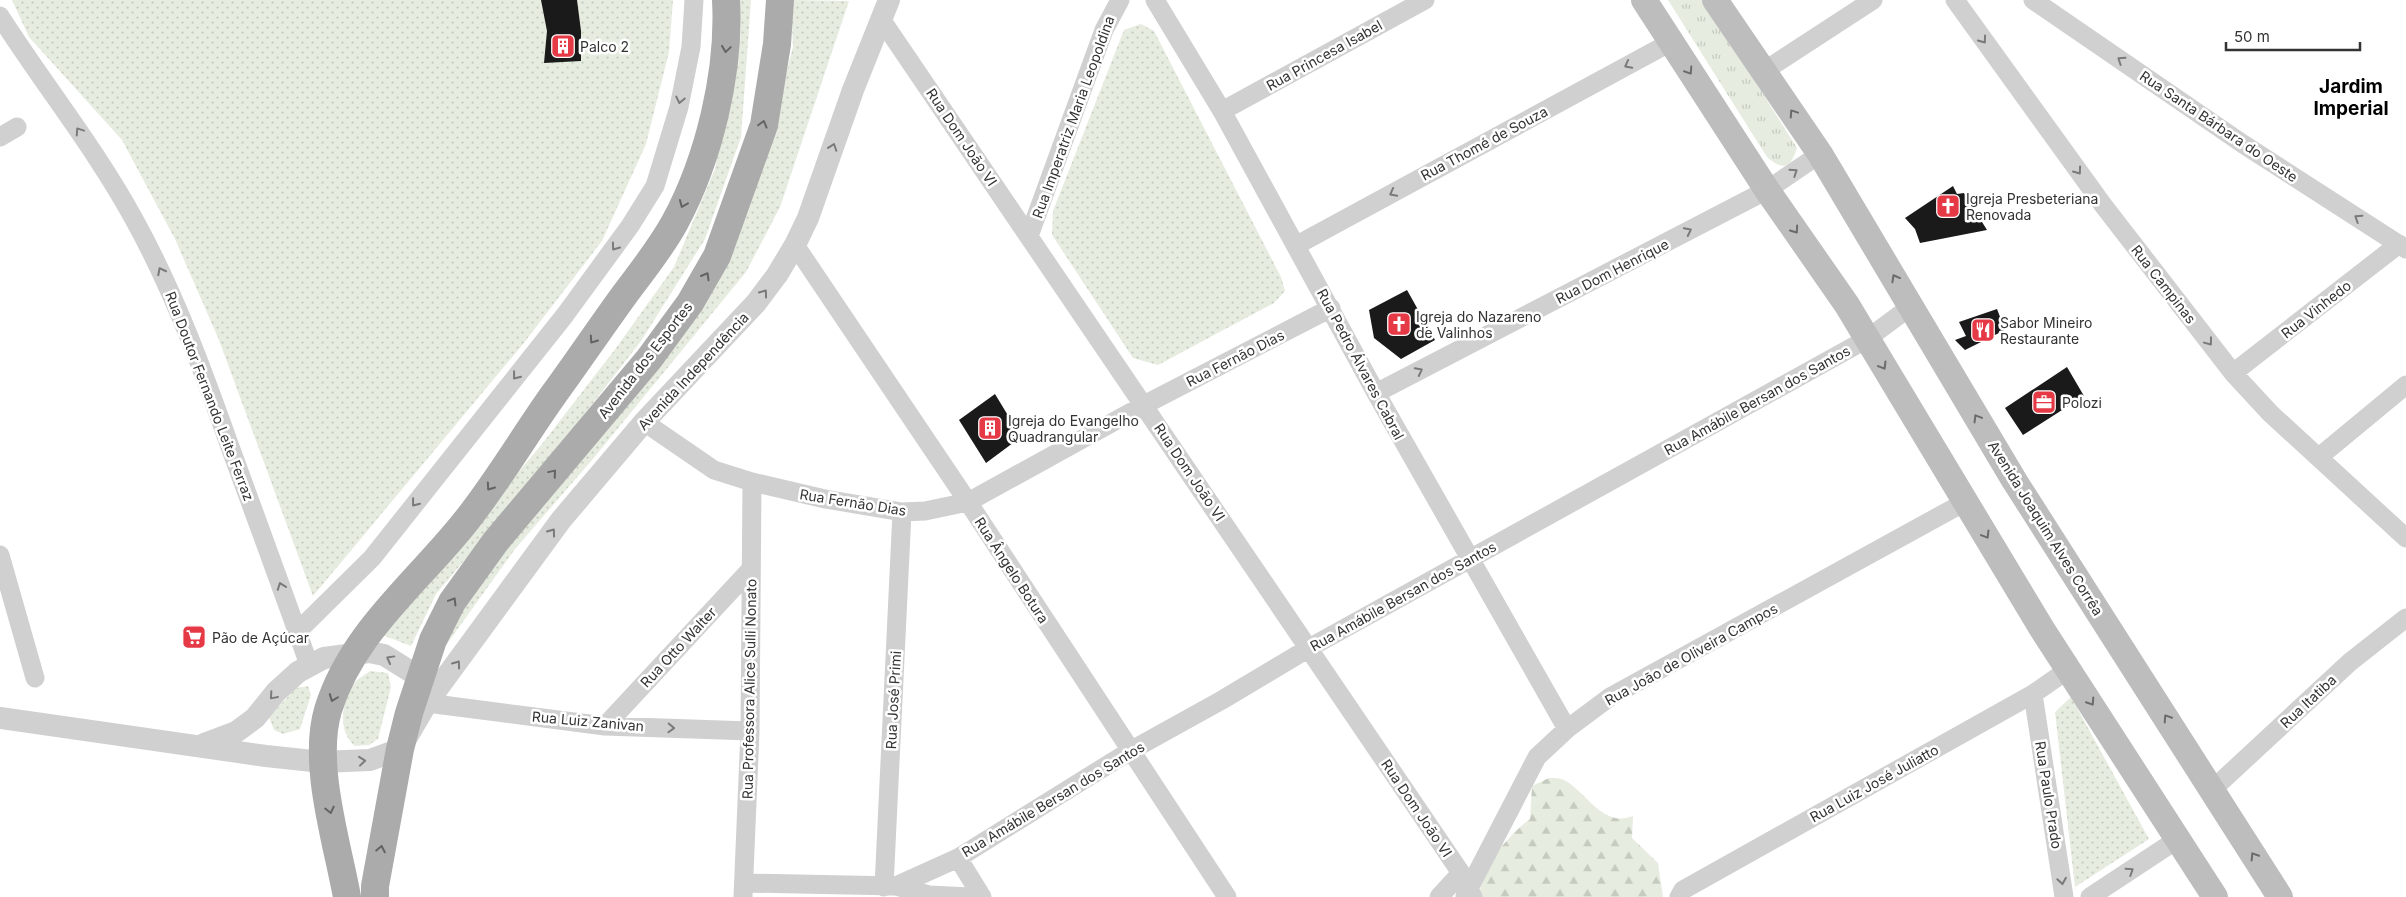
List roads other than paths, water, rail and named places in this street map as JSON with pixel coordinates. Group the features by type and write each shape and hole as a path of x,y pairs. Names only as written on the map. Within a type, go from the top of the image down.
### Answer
{"main road":[{"path":"347,897 322,762 327,712 337,687 368,632 466,521 657,251 676,221 702,160 712,122 728,32 726,0"},
{"name":"Avenida dos Esportes","path":"375,897 374,886 400,749 424,691 433,640 452,602 496,541 649,359 690,303 717,256 764,126 777,44 780,0"},
{"path":"1644,0 1768,190 1847,305 1965,502 2215,897"},
{"name":"Avenida Joaquim Alves Corrêa","path":"1715,0 1820,154 2014,480 2213,789 2280,897"}],"street":[{"path":"298,632 372,558 564,315 630,226 655,186 678,107 691,46 694,0"},
{"name":"Rua Dom João VI","path":"869,0 885,10 1030,236 1309,648 1467,889"},
{"name":"Rua Imperatriz Maria Leopoldina","path":"1030,236 1098,46 1120,0"},
{"name":"Rua Pedro Álvares Cabral","path":"1155,0 1222,111 1297,245 1376,393 1567,729"},
{"name":"Rua Princesa Isabel","path":"1222,111 1425,0"},
{"path":"1764,71 1873,0"},
{"name":"Rua Campinas","path":"1955,0 2103,205 2233,373 2270,413 2406,538"},
{"name":"Rua Santa Bárbara do Oeste","path":"2033,0 2243,144 2402,247"},
{"name":"Avenida Independência","path":"424,691 561,520 644,422 756,304 795,245 808,218 853,90 885,10"},
{"name":"Rua Doutor Fernando Leite Ferraz","path":"0,16 33,68 100,162 135,221 168,285 195,348 309,665"},
{"name":"Rua Thomé de Souza","path":"1297,245 1671,42"},
{"path":"0,138 17,127"},
{"path":"1768,190 1820,154"},
{"name":"Rua Dom Henrique","path":"1376,393 1768,190"},
{"name":"Rua Ângelo Botura","path":"795,245 968,502 1227,897"},
{"name":"Rua Vinhedo","path":"2233,373 2402,247"},
{"name":"Rua Amábile Bersan dos Santos","path":"890,886 958,858 1130,751 1222,700 1309,648 1867,339 1910,307"},
{"name":"Rua Fernão Dias","path":"644,422 714,470 752,482 825,499 902,512 925,511 968,502 1144,405 1331,308"},
{"path":"2319,457 2406,385"},
{"name":"Rua Professora Alice Sulli Nonato","path":"743,890 750,730 752,482"},
{"name":"Rua João de Oliveira Campos","path":"1439,897 1467,889 1537,757 1567,729 1610,697 1965,502"},
{"name":"Rua José Primi","path":"890,886 902,512"},
{"path":"0,555 35,678"},
{"name":"Rua Otto Walter","path":"605,726 751,569"},
{"name":"Rua Itatiba","path":"2213,789 2350,662 2406,618"},
{"path":"200,745 236,732 254,718 276,692 298,672 324,658 369,652 384,655 424,691"},
{"name":"Rua Luiz José Juliatto","path":"1679,897 1683,890 2033,694 2069,669"},
{"name":"Rua Luiz Zanivan","path":"424,691 605,726 750,730"},
{"name":"Rua Paulo Prado","path":"2033,694 2064,897"},
{"path":"0,718 200,745 266,756 322,762 370,760 400,749"},
{"path":"254,718 266,756"},
{"path":"2090,897 2178,839"},
{"path":"958,858 982,897"},
{"path":"743,890 890,886 928,895 971,897"}],"place":[{"name":"Palco 2","path":"563,46"},
{"name":"Igreja Presbeteriana Renovada","path":"1948,206"},
{"name":"Igreja do Nazareno de Valinhos","path":"1399,324"},
{"name":"Sabor Mineiro Restaurante","path":"1983,330"},
{"name":"Polozi","path":"2044,402"},
{"name":"Igreja do Evangelho Quadrangular","path":"990,428"},
{"name":"Pão de Açúcar","path":"194,637"}],"district":[{"name":"Jardim Imperial","path":"2351,97"}]}
